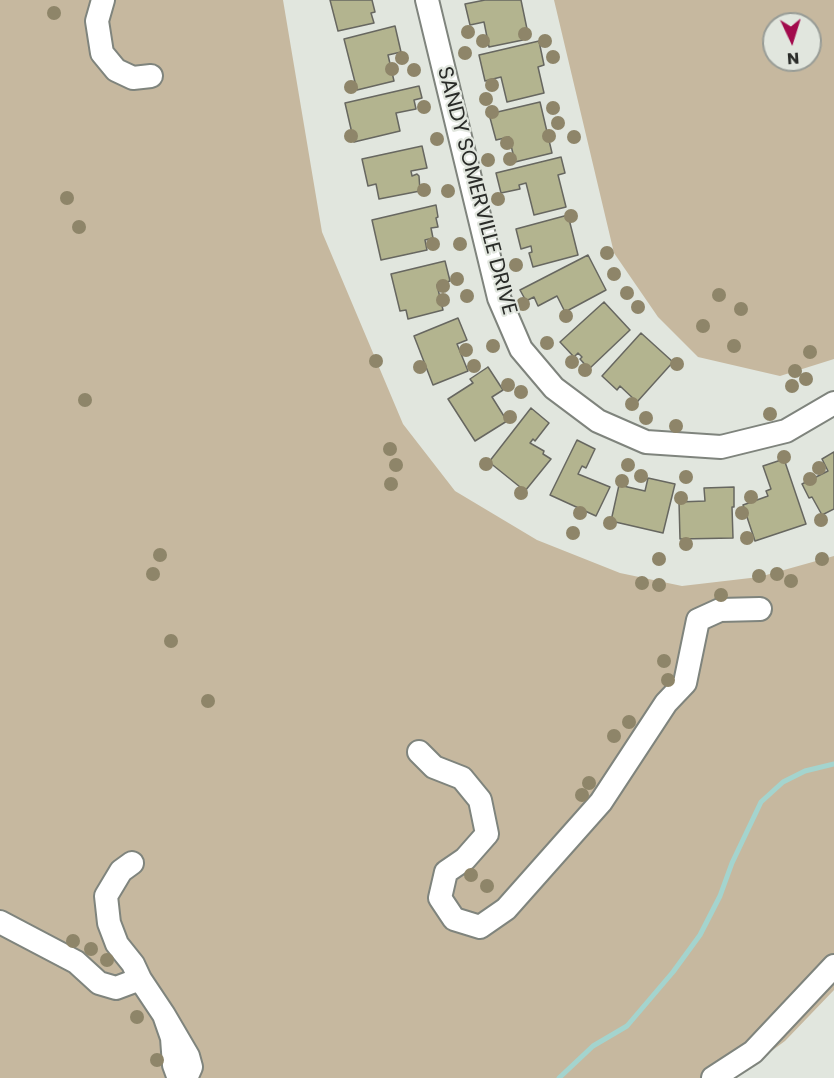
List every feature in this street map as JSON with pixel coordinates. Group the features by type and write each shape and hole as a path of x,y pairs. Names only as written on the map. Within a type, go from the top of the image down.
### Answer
{"street":[{"path":"103,0 97,21 102,53 116,70 133,78 151,76"},
{"name":"SANDY SOMERVILLE DRIVE","path":"427,0 499,298 521,349 554,388 598,421 646,442 721,447 786,431 834,403"},
{"path":"419,752 434,767 462,778 480,800 487,834 465,859 446,872 440,898 454,919 480,927 506,909 601,802 666,703 685,683 698,620 720,610 760,609"},
{"path":"132,863 121,871 106,896 109,923 117,944 133,964 140,979 164,1014"},
{"path":"0,922 75,963 99,983 116,988 140,979"},
{"path":"713,1078 753,1052 834,966"}],"shaded area":[{"path":"0,0 283,0 322,232 403,424 455,491 537,540 620,573 682,586 759,577 834,556 834,990 785,1041 735,1078 0,1078"},
{"path":"554,0 834,0 834,359 780,376 698,357 658,317 614,253"}],"building":[{"path":"330,0 372,0 375,12 371,13 374,23 338,31"},
{"path":"485,0 521,0 527,29 521,31 523,40 489,47 484,22 470,25 465,4"},
{"path":"395,26 401,52 388,55 394,81 357,90 344,39"},
{"path":"539,41 544,65 538,67 544,93 507,102 501,77 485,81 479,55"},
{"path":"419,86 422,98 414,100 416,109 396,113 400,131 354,142 345,103"},
{"path":"540,102 552,153 515,162 509,137 496,140 489,114"},
{"path":"422,146 427,168 411,171 412,176 417,174 419,176 420,191 379,199 376,184 368,186 362,159"},
{"path":"561,157 565,173 558,175 566,207 534,215 526,183 519,185 520,189 501,193 496,173"},
{"path":"436,205 438,227 431,228 433,238 425,240 427,250 381,260 372,220"},
{"path":"568,215 578,255 533,267 529,253 532,252 531,246 521,249 516,229"},
{"path":"588,255 606,290 565,312 557,296 538,306 534,297 526,301 520,290"},
{"path":"445,261 450,281 437,285 443,310 408,319 406,310 400,311 391,274"},
{"path":"604,302 630,330 589,369 578,353 574,357 560,342"},
{"path":"458,318 467,340 457,344 468,371 433,385 414,336"},
{"path":"641,333 673,362 637,402 620,386 617,390 602,376"},
{"path":"488,367 503,390 492,397 507,421 475,441 448,399 473,383 470,379"},
{"path":"531,408 549,423 535,441 533,439 530,443 544,451 543,454 551,459 525,491 489,462"},
{"path":"577,440 595,449 586,468 582,466 578,474 610,487 596,516 550,495"},
{"path":"834,452 834,509 822,515 802,484 828,471 822,459"},
{"path":"784,459 806,524 755,541 743,505 768,496 766,491 771,489 763,466"},
{"path":"648,478 675,484 663,533 611,521 619,485 645,491"},
{"path":"734,487 733,538 680,539 679,502 705,501 704,488"}],"waterway":[{"path":"559,1078 593,1046 627,1026 673,972 700,935 720,896 732,863 761,802 783,782 805,771 834,764"}]}
